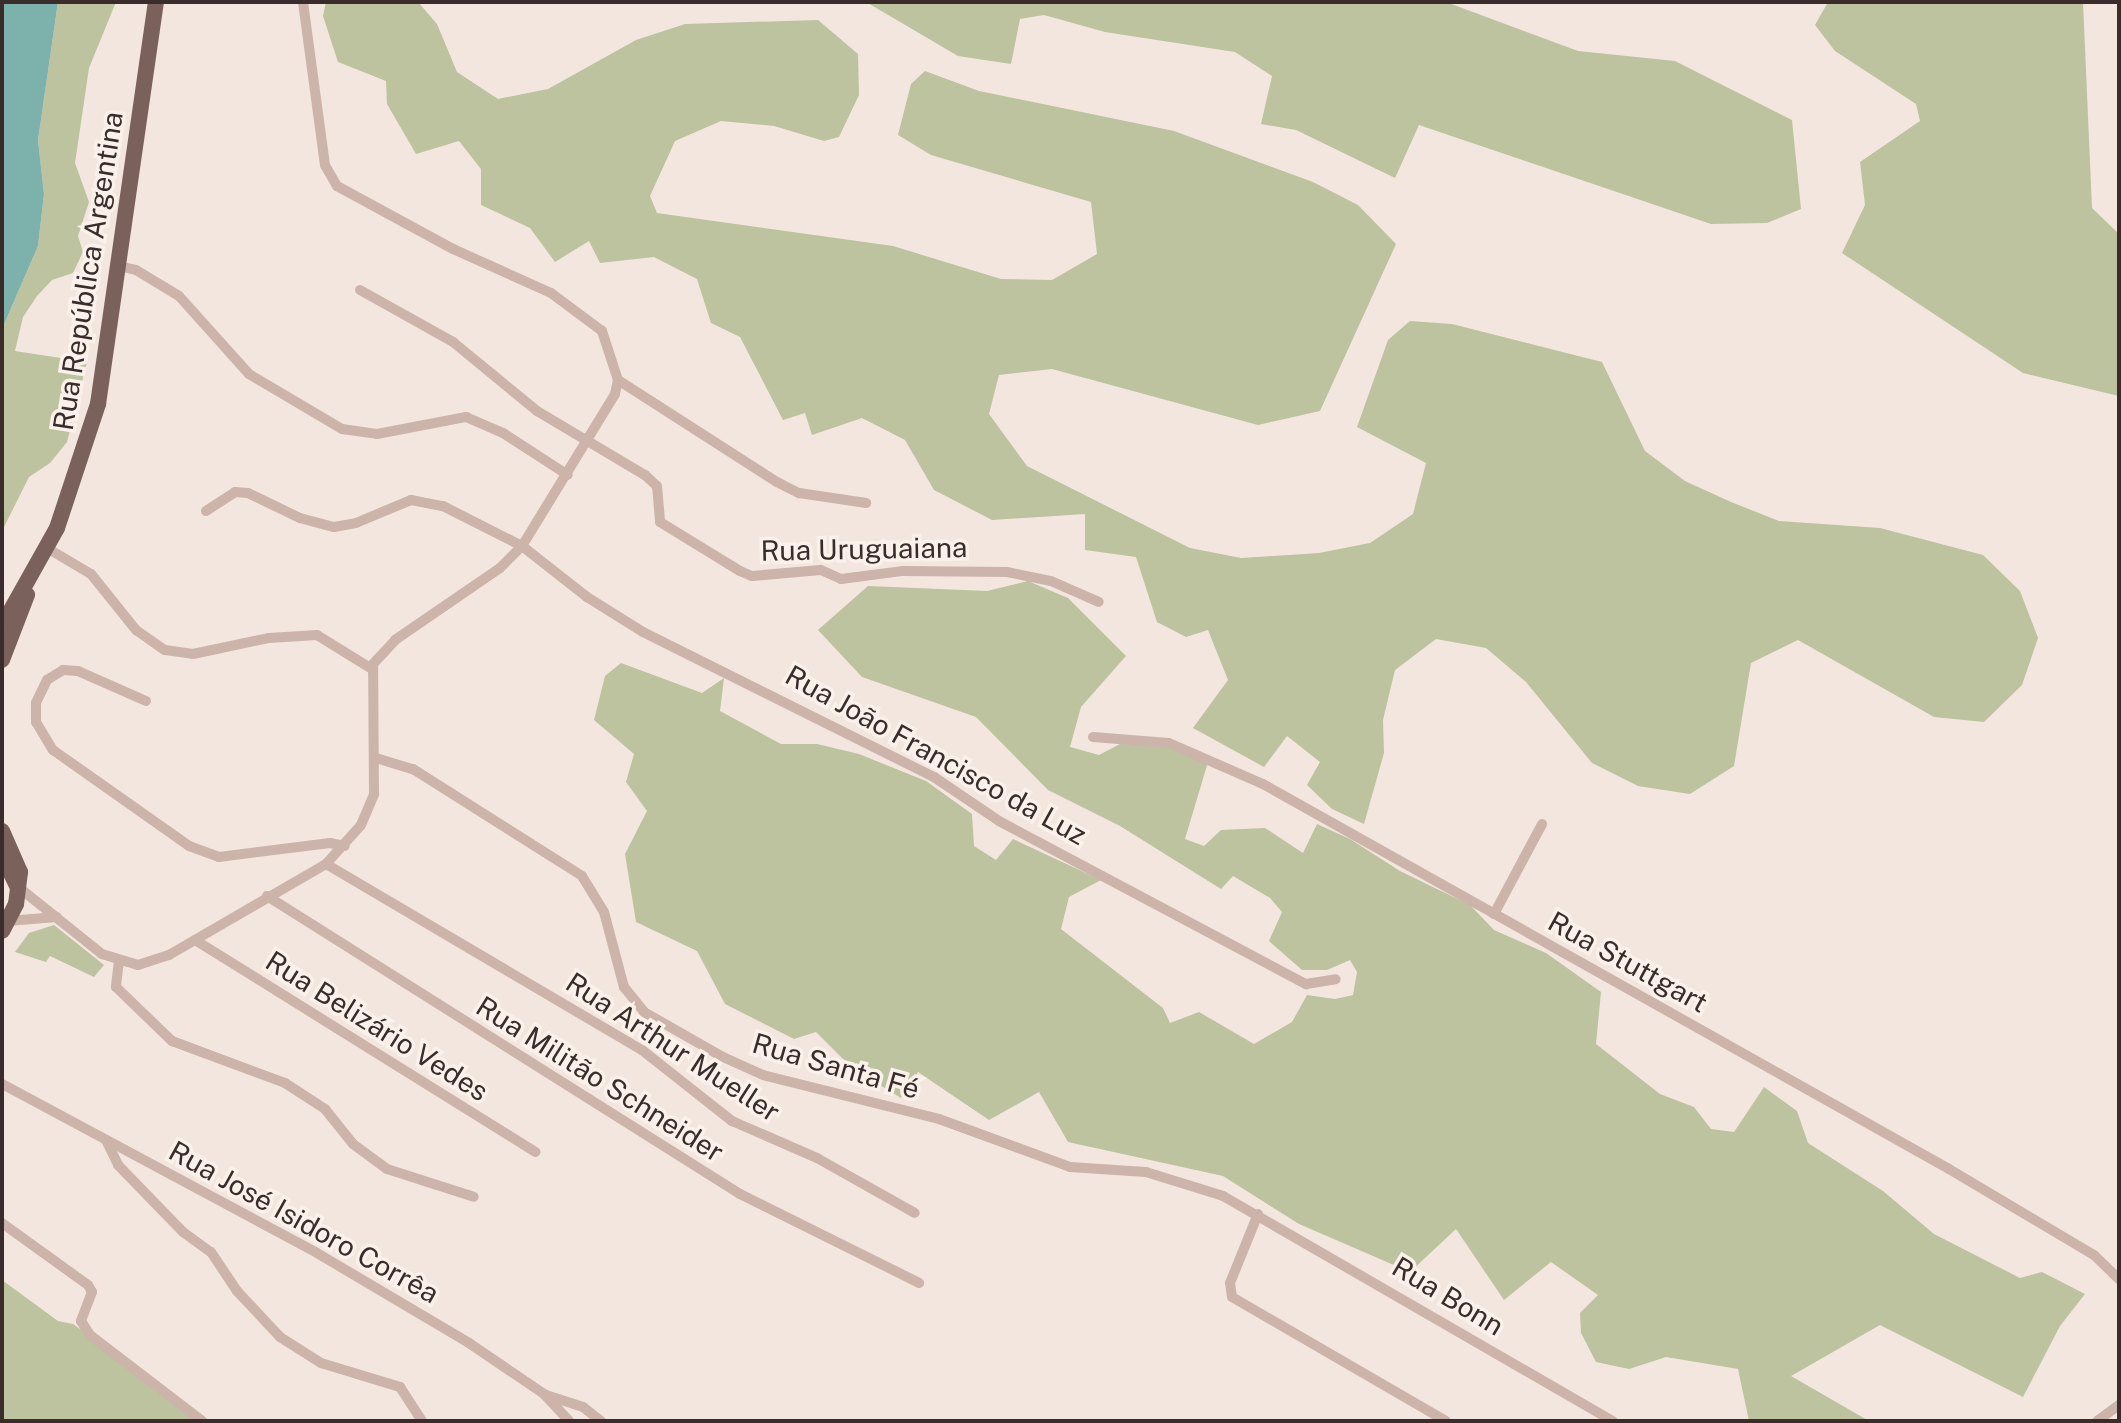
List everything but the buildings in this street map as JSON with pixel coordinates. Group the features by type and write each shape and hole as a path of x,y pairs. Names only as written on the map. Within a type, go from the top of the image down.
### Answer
{"main road":[{"name":"Rua República Argentina","path":"2,626 47,548 83,460 98,404 156,2"},
{"path":"2,660 33,575"},
{"path":"2,831 18,862 17,886 5,926"},
{"path":"2,855 17,886"}],"street":[{"path":"303,2 325,165 337,186 453,249 551,293 602,331 618,380 777,482 799,493 866,503"},
{"path":"119,266 136,270 179,296 249,374 342,429 377,434 466,417 503,433 568,475"},
{"path":"360,290 453,342 537,411 588,442"},
{"path":"17,886 119,961 154,962 326,864 345,846 371,804 376,758 372,669 395,640 500,568 522,546 588,442 618,380"},
{"name":"Rua Uruguaiana","path":"588,442 657,486 660,522 752,576 797,568 821,570 841,579 903,571 1007,572 1051,581 1099,602"},
{"name":"Rua João Francisco da Luz","path":"206,511 235,492 248,493 300,518 334,527 356,523 411,500 427,500 522,546 587,597 643,632 934,777 999,821 1306,984 1336,979"},
{"path":"47,548 91,574 136,630 165,650 193,654 269,638 317,635 372,669"},
{"path":"146,701 78,671 63,670 47,680 36,703 36,722 53,750 189,846 219,857 330,843 345,846"},
{"name":"Rua Stuttgart","path":"1093,737 1169,743 1263,784 1949,1169 2094,1255 2119,1279"},
{"name":"Rua Santa Fé","path":"376,758 413,769 582,876 595,891 624,987 637,1004 723,1057 763,1075 939,1119 1070,1167 1180,1179 1258,1214"},
{"path":"1494,914 1542,824"},
{"name":"Rua Arthur Mueller","path":"326,864 642,1050 732,1121 817,1158 915,1213"},
{"name":"Rua Militão Schneider","path":"267,896 740,1194 919,1283"},
{"path":"5,926 57,917"},
{"name":"Rua Belizário Vedes","path":"195,940 535,1152"},
{"path":"119,961 116,987 172,1041 285,1083 325,1109 353,1144 387,1169 474,1197"},
{"name":"Rua José Isidoro Corrêa","path":"2,1084 330,1261 469,1343 544,1394 569,1421"},
{"path":"106,1140 118,1165 183,1232 211,1252 237,1291 280,1337 321,1363 400,1387 412,1397 422,1421"},
{"path":"1258,1214 1230,1283 1232,1297 1446,1421"},
{"name":"Rua Bonn","path":"1258,1214 1613,1421"},
{"path":"2,1223 88,1285 92,1292 81,1321 90,1335 202,1421"},
{"path":"544,1394 583,1407 601,1421"},
{"path":"2097,1421 2119,1405"}],"green space":[{"path":"58,2 116,2 89,68 75,163 89,202 78,236 83,252 73,273 52,280 37,296 23,317 15,351 87,362 67,442 50,463 29,477 2,531 2,329 38,246 44,194 38,140"},
{"path":"326,2 418,2 437,24 457,72 498,99 548,89 636,40 685,24 818,20 858,54 859,95 839,137 824,141 774,126 721,121 675,141 650,196 657,213 893,246 1001,279 1052,280 1097,254 1091,202 931,155 898,135 911,84 925,71 979,91 1174,131 1313,182 1358,205 1396,244 1320,411 1258,425 1052,369 999,375 989,414 1027,466 1190,548 1241,558 1319,553 1370,543 1413,514 1426,463 1357,427 1388,340 1410,321 1452,324 1602,362 1645,451 1685,481 1731,502 1779,521 1880,528 1983,555 2020,591 2038,638 2022,685 1984,722 1934,717 1798,640 1751,663 1734,766 1690,794 1638,786 1592,763 1526,682 1486,648 1436,639 1395,670 1383,720 1384,753 1364,824 1332,809 1307,785 1320,762 1287,736 1264,767 1193,728 1228,680 1208,630 1186,637 1157,622 1136,557 1085,550 1085,514 992,520 934,490 905,440 862,418 812,435 805,413 783,420 740,337 711,323 697,279 654,257 600,263 589,241 555,262 530,228 481,205 481,169 459,141 416,154 387,104 386,81 338,62 323,16"},
{"path":"866,2 1446,2 1578,51 1675,61 1792,120 1801,209 1767,223 1711,224 1419,125 1395,178 1296,130 1261,124 1272,76 1235,52 1105,32 1044,15 1020,19 1011,64 958,56"},
{"path":"1828,2 2083,2 2092,208 2119,234 2119,396 2023,373 1842,253 1865,205 1860,162 1920,121 1916,104 1835,51 1815,25"},
{"path":"1028,581 1068,598 1126,656 1081,707 1070,747 1099,755 1120,744 1169,746 1208,762 1185,839 1204,846 1221,830 1265,828 1303,853 1317,824 1350,839 1400,871 1470,905 1494,930 1546,953 1601,992 1596,1044 1660,1094 1694,1107 1711,1129 1734,1132 1764,1087 1797,1111 1808,1143 1883,1191 1934,1234 2020,1278 2042,1272 2085,1294 2060,1326 2023,1397 1880,1325 1791,1376 1869,1421 1749,1421 1738,1369 1666,1357 1629,1369 1596,1362 1581,1333 1580,1313 1598,1295 1551,1262 1504,1300 1456,1229 1410,1272 1299,1224 1223,1176 1068,1142 1039,1092 989,1120 918,1072 901,1098 852,1068 816,1032 794,1039 725,1004 697,951 636,922 625,854 647,811 626,782 634,754 594,720 605,676 621,663 702,693 724,678 720,711 781,744 817,744 859,754 926,781 972,814 974,846 996,860 1013,839 1101,880 1069,897 1061,929 1163,1008 1170,1023 1199,1012 1254,1044 1292,1022 1307,995 1335,999 1353,995 1357,972 1350,960 1327,970 1302,970 1269,941 1282,912 1270,898 1233,876 1221,889 1120,826 1048,790 976,717 862,677 818,630 868,586 987,591"},
{"path":"54,925 104,965 94,977 50,956 46,962 15,952 29,933"},
{"path":"2,1280 58,1321 73,1324 210,1421 2,1421"}],"water":[{"path":"2,2 58,2 38,140 44,194 38,246 2,329"}]}
